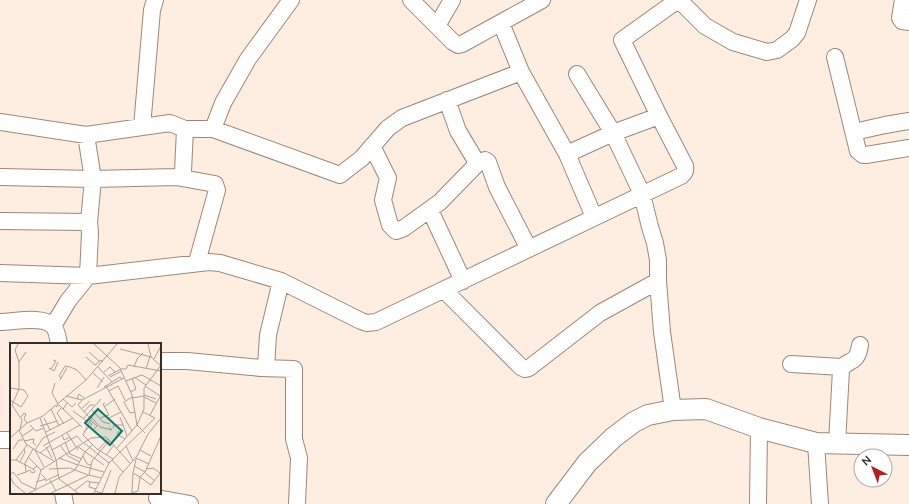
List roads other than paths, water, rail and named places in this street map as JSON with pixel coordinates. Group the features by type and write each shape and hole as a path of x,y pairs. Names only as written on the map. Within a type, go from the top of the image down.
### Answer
{"street":[{"path":"213,129 223,103 248,59 291,0"},
{"path":"411,0 453,42 458,45 542,0"},
{"path":"437,26 452,0"},
{"path":"0,273 88,276 197,262 220,263 281,281 367,323 376,322 681,176 684,173 686,169 685,166 622,42 623,38 678,0 705,26 732,42 767,52 777,50 797,33 808,0"},
{"path":"903,0 900,18 902,21 909,22"},
{"path":"142,127 150,3"},
{"path":"501,23 521,72 567,154 594,217"},
{"path":"835,57 858,151 862,155 909,148"},
{"path":"0,122 86,135 170,123 185,129 213,129 340,175 362,158 388,128 402,118 521,72"},
{"path":"577,74 613,133 642,194 650,227 656,243 662,332 673,410"},
{"path":"447,100 458,131 478,163"},
{"path":"567,154 613,133 659,116"},
{"path":"854,132 909,121"},
{"path":"176,177 180,176 182,172 185,129"},
{"path":"53,326 68,301 88,276 90,233 89,222 92,179 86,135"},
{"path":"372,146 388,178 383,200 390,226 396,231 404,228 430,210 440,202 478,163 485,160 488,162 496,187 530,249"},
{"path":"0,177 92,179 176,177 210,183 216,186 217,190 197,262"},
{"path":"430,210 463,281"},
{"path":"0,221 89,222"},
{"path":"266,368 268,336 281,281"},
{"path":"444,290 521,367 525,369 608,307 658,281"},
{"path":"0,322 42,320 53,326 58,335 59,343"},
{"path":"791,364 842,367 856,358 860,345"},
{"path":"161,361 186,361 266,368 291,368 294,370 294,439 299,458 297,504"},
{"path":"836,443 842,367"},
{"path":"556,504 587,464 614,437 634,422 648,415 673,410 706,409 759,428 816,443 909,445"},
{"path":"758,504 759,428"},
{"path":"816,443 820,504"},
{"path":"63,494 65,504"},
{"path":"157,498 190,504"}]}
